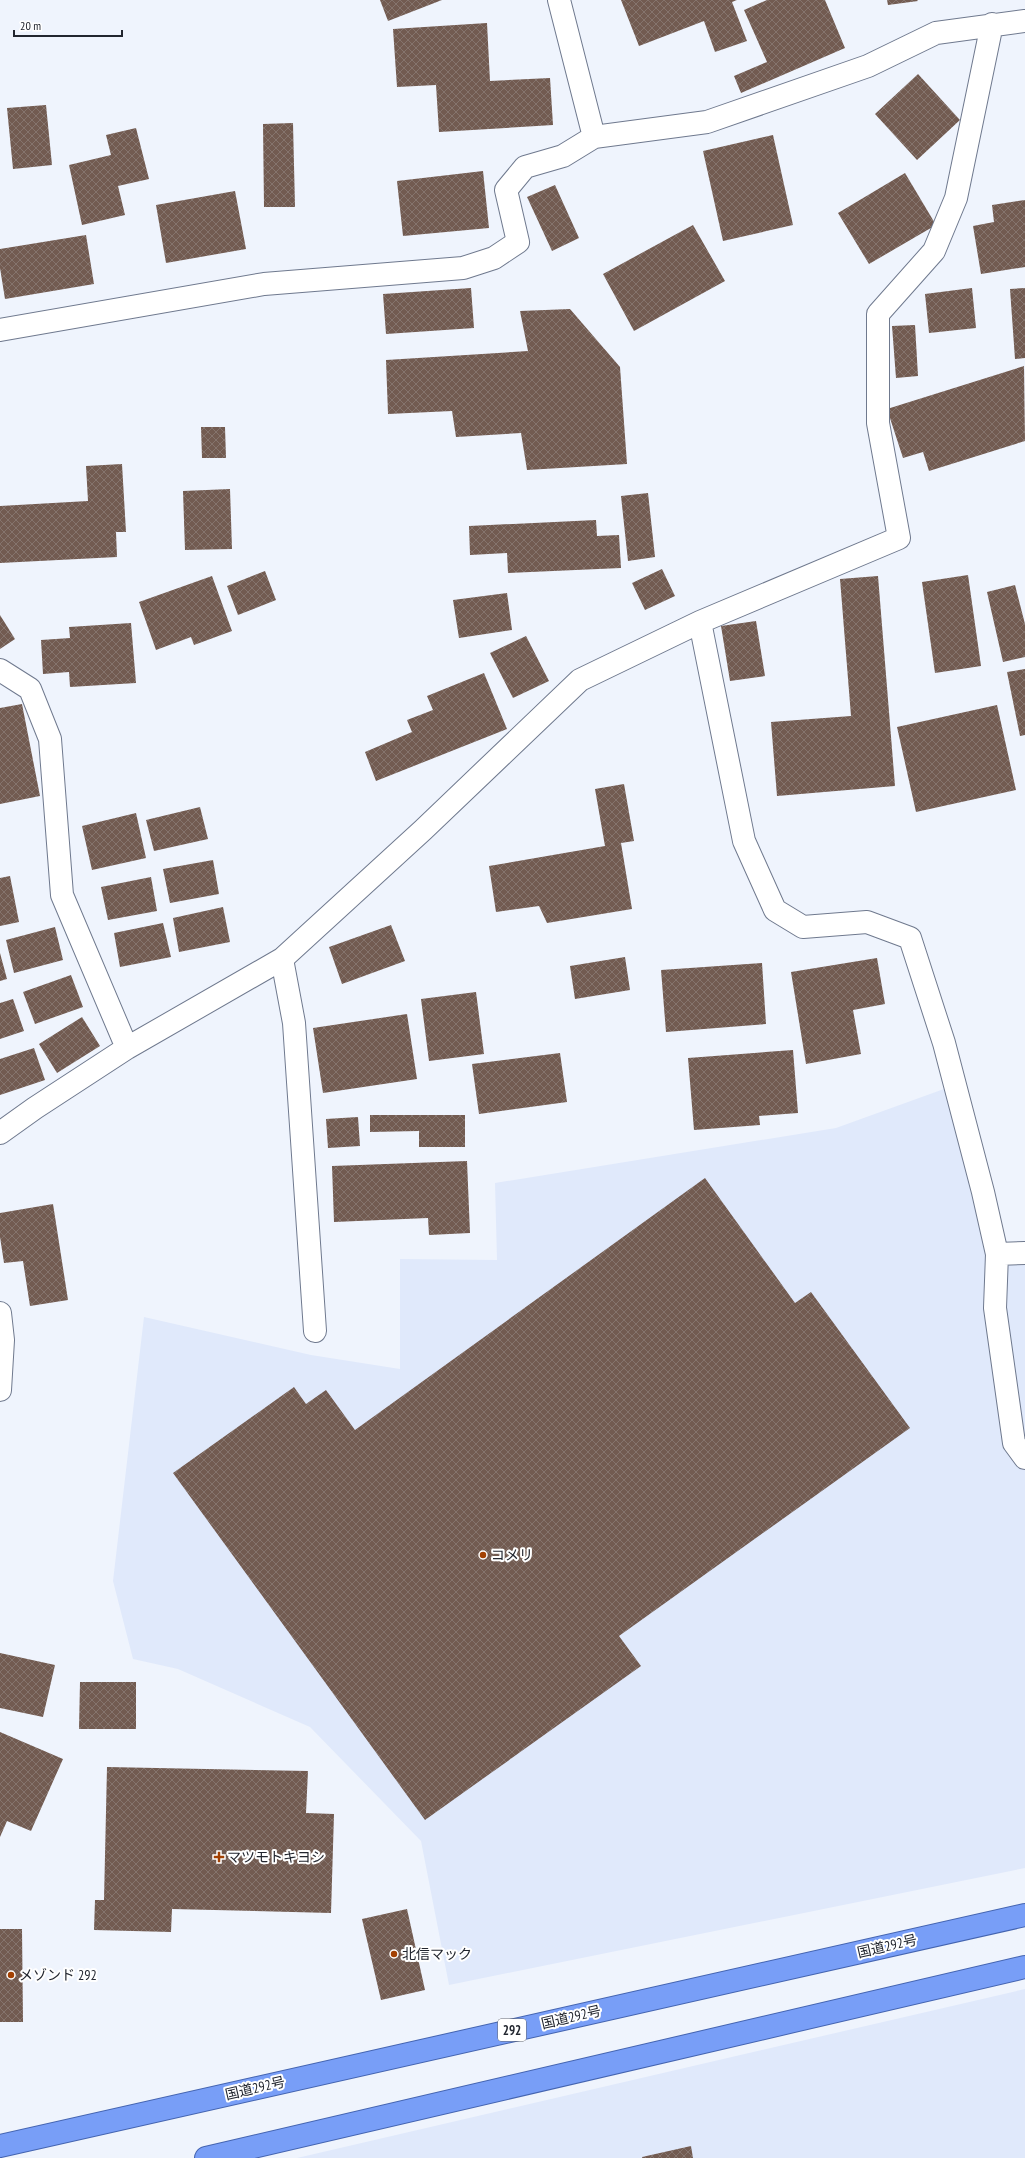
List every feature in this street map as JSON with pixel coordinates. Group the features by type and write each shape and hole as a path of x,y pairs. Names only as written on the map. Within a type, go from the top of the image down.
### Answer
{"highway":[{"name":"国道292号","path":"0,2146 1025,1915"},
{"path":"206,2158 1025,1967"}],"street":[{"path":"559,0 594,137"},
{"path":"0,330 264,284 463,268 494,258 518,242 506,190 524,167 563,156 594,137 706,122 868,66 936,33 992,24 1025,21"},
{"path":"0,1133 35,1108 127,1048 282,959 423,830 580,680 700,622 899,538 878,423 878,314 934,250 956,198 992,24"},
{"path":"700,622 744,841 775,910 803,927 867,922 910,938 944,1043 983,1192 997,1254 995,1308 1014,1443 1025,1458"},
{"path":"0,670 30,689 50,740 62,895 127,1048"},
{"path":"282,959 294,1023 315,1331"},
{"path":"997,1254 1025,1253"},
{"path":"0,1313 3,1340 0,1390"}],"shaded area":[{"path":"955,1085 997,1254 1025,1253 1025,1868 449,1985 421,1841 310,1727 178,1669 133,1659 113,1581 144,1317 311,1355 400,1369 400,1259 497,1260 495,1183 836,1128"},
{"path":"1025,1989 1025,2158 297,2158"}],"building":[{"path":"380,0 442,0 388,21"},
{"path":"621,0 737,0 732,2 747,41 715,52 704,21 639,46"},
{"path":"767,0 825,0 845,48 741,93 734,76 767,62 744,10"},
{"path":"887,0 917,0 918,1 888,5"},
{"path":"487,23 490,81 550,78 553,125 439,132 436,85 397,87 393,29"},
{"path":"918,74 960,120 917,160 875,114"},
{"path":"46,105 52,165 13,169 7,108"},
{"path":"293,123 295,207 264,207 263,124"},
{"path":"136,128 149,179 118,186 125,215 82,225 69,165 111,155 106,135"},
{"path":"773,135 793,225 723,241 703,151"},
{"path":"483,171 489,228 403,236 397,181"},
{"path":"905,173 936,225 869,264 838,213"},
{"path":"555,185 579,238 552,251 527,197"},
{"path":"235,191 246,249 166,263 156,205"},
{"path":"1025,200 1025,267 981,274 973,226 994,222 992,205"},
{"path":"693,225 725,281 634,331 603,274"},
{"path":"86,235 94,284 5,299 0,268 0,249"},
{"path":"471,288 474,328 386,334 383,294"},
{"path":"972,288 976,328 929,333 925,294"},
{"path":"1025,288 1025,358 1015,359 1010,289"},
{"path":"570,309 620,367 627,464 527,470 521,433 456,437 452,411 388,414 386,360 528,351 520,311"},
{"path":"915,325 918,376 896,378 892,326"},
{"path":"1024,366 1025,441 929,471 923,452 903,458 887,409"},
{"path":"201,427 225,427 226,458 202,458"},
{"path":"122,464 126,532 116,532 117,557 0,563 0,506 88,501 86,466"},
{"path":"230,489 232,549 185,550 183,491"},
{"path":"648,493 655,557 628,561 621,496"},
{"path":"596,520 597,536 619,535 621,568 508,573 507,553 470,555 469,526"},
{"path":"662,569 675,596 645,610 632,583"},
{"path":"265,571 276,600 238,615 227,586"},
{"path":"968,575 981,666 935,673 922,582"},
{"path":"212,576 232,631 194,645 191,637 156,650 139,602"},
{"path":"878,576 895,786 777,796 771,722 851,716 840,579"},
{"path":"1015,585 1025,624 1025,657 1003,662 987,592"},
{"path":"507,593 512,630 459,638 453,600"},
{"path":"0,615 15,639 0,649"},
{"path":"756,621 765,676 730,681 721,626"},
{"path":"131,623 136,683 70,687 69,672 43,674 41,640 70,638 69,627"},
{"path":"526,636 549,681 513,698 490,653"},
{"path":"1025,669 1025,735 1020,736 1007,672"},
{"path":"484,673 507,729 376,781 365,752 412,732 407,720 433,710 427,696"},
{"path":"22,704 40,796 0,804 0,708"},
{"path":"997,705 1016,790 916,812 897,727"},
{"path":"624,784 634,841 621,843 632,909 547,923 539,906 496,912 489,866 605,846 595,789"},
{"path":"200,807 208,839 154,851 146,820"},
{"path":"136,813 146,858 92,870 82,826"},
{"path":"213,860 219,894 170,903 163,869"},
{"path":"10,876 19,922 0,926 0,878"},
{"path":"151,877 157,911 108,920 101,887"},
{"path":"223,907 230,942 179,952 173,918"},
{"path":"163,923 171,957 120,967 114,933"},
{"path":"391,925 405,961 342,984 329,947"},
{"path":"55,927 63,960 14,973 6,940"},
{"path":"0,953 7,979 0,981"},
{"path":"625,957 630,990 575,999 570,966"},
{"path":"877,958 885,1004 853,1010 861,1054 806,1064 791,972"},
{"path":"762,963 766,1024 666,1032 661,970"},
{"path":"71,975 83,1007 35,1024 23,992"},
{"path":"476,992 484,1054 429,1061 421,999"},
{"path":"13,999 24,1031 0,1039 0,1003"},
{"path":"407,1014 417,1079 323,1093 313,1028"},
{"path":"82,1017 100,1046 57,1073 39,1044"},
{"path":"34,1048 45,1080 0,1095 0,1059"},
{"path":"793,1050 798,1113 759,1116 760,1125 694,1130 688,1058"},
{"path":"560,1053 567,1102 479,1114 472,1064"},
{"path":"370,1115 465,1115 465,1147 419,1147 419,1131 370,1132"},
{"path":"358,1117 360,1146 328,1148 326,1119"},
{"path":"467,1161 470,1233 429,1235 428,1218 334,1222 332,1166"},
{"name":"コメリ","path":"705,1178 795,1303 811,1292 910,1428 619,1636 641,1666 425,1820 173,1473 294,1387 306,1404 326,1390 355,1430"},
{"path":"53,1204 68,1300 30,1306 23,1261 4,1263 0,1237 0,1213"},
{"path":"0,1653 55,1665 43,1717 0,1708"},
{"path":"80,1682 136,1682 136,1729 79,1729"},
{"path":"0,1732 63,1759 31,1831 7,1821 0,1837"},
{"name":"マツモトキヨシ","path":"107,1767 308,1771 306,1813 334,1814 331,1913 172,1909 171,1932 94,1930 95,1900 104,1900"},
{"name":"北信マック","path":"407,1909 425,1990 381,2000 362,1919"},
{"name":"メゾンド 292","path":"0,1929 22,1929 23,2022 0,2022"},
{"path":"691,2146 693,2158 642,2158 642,2157"}],"place":[{"name":"コメリ","path":"483,1555"},
{"name":"マツモトキヨシ","path":"219,1857"},
{"name":"北信マック","path":"394,1954"},
{"name":"メゾンド 292","path":"11,1975"}]}
